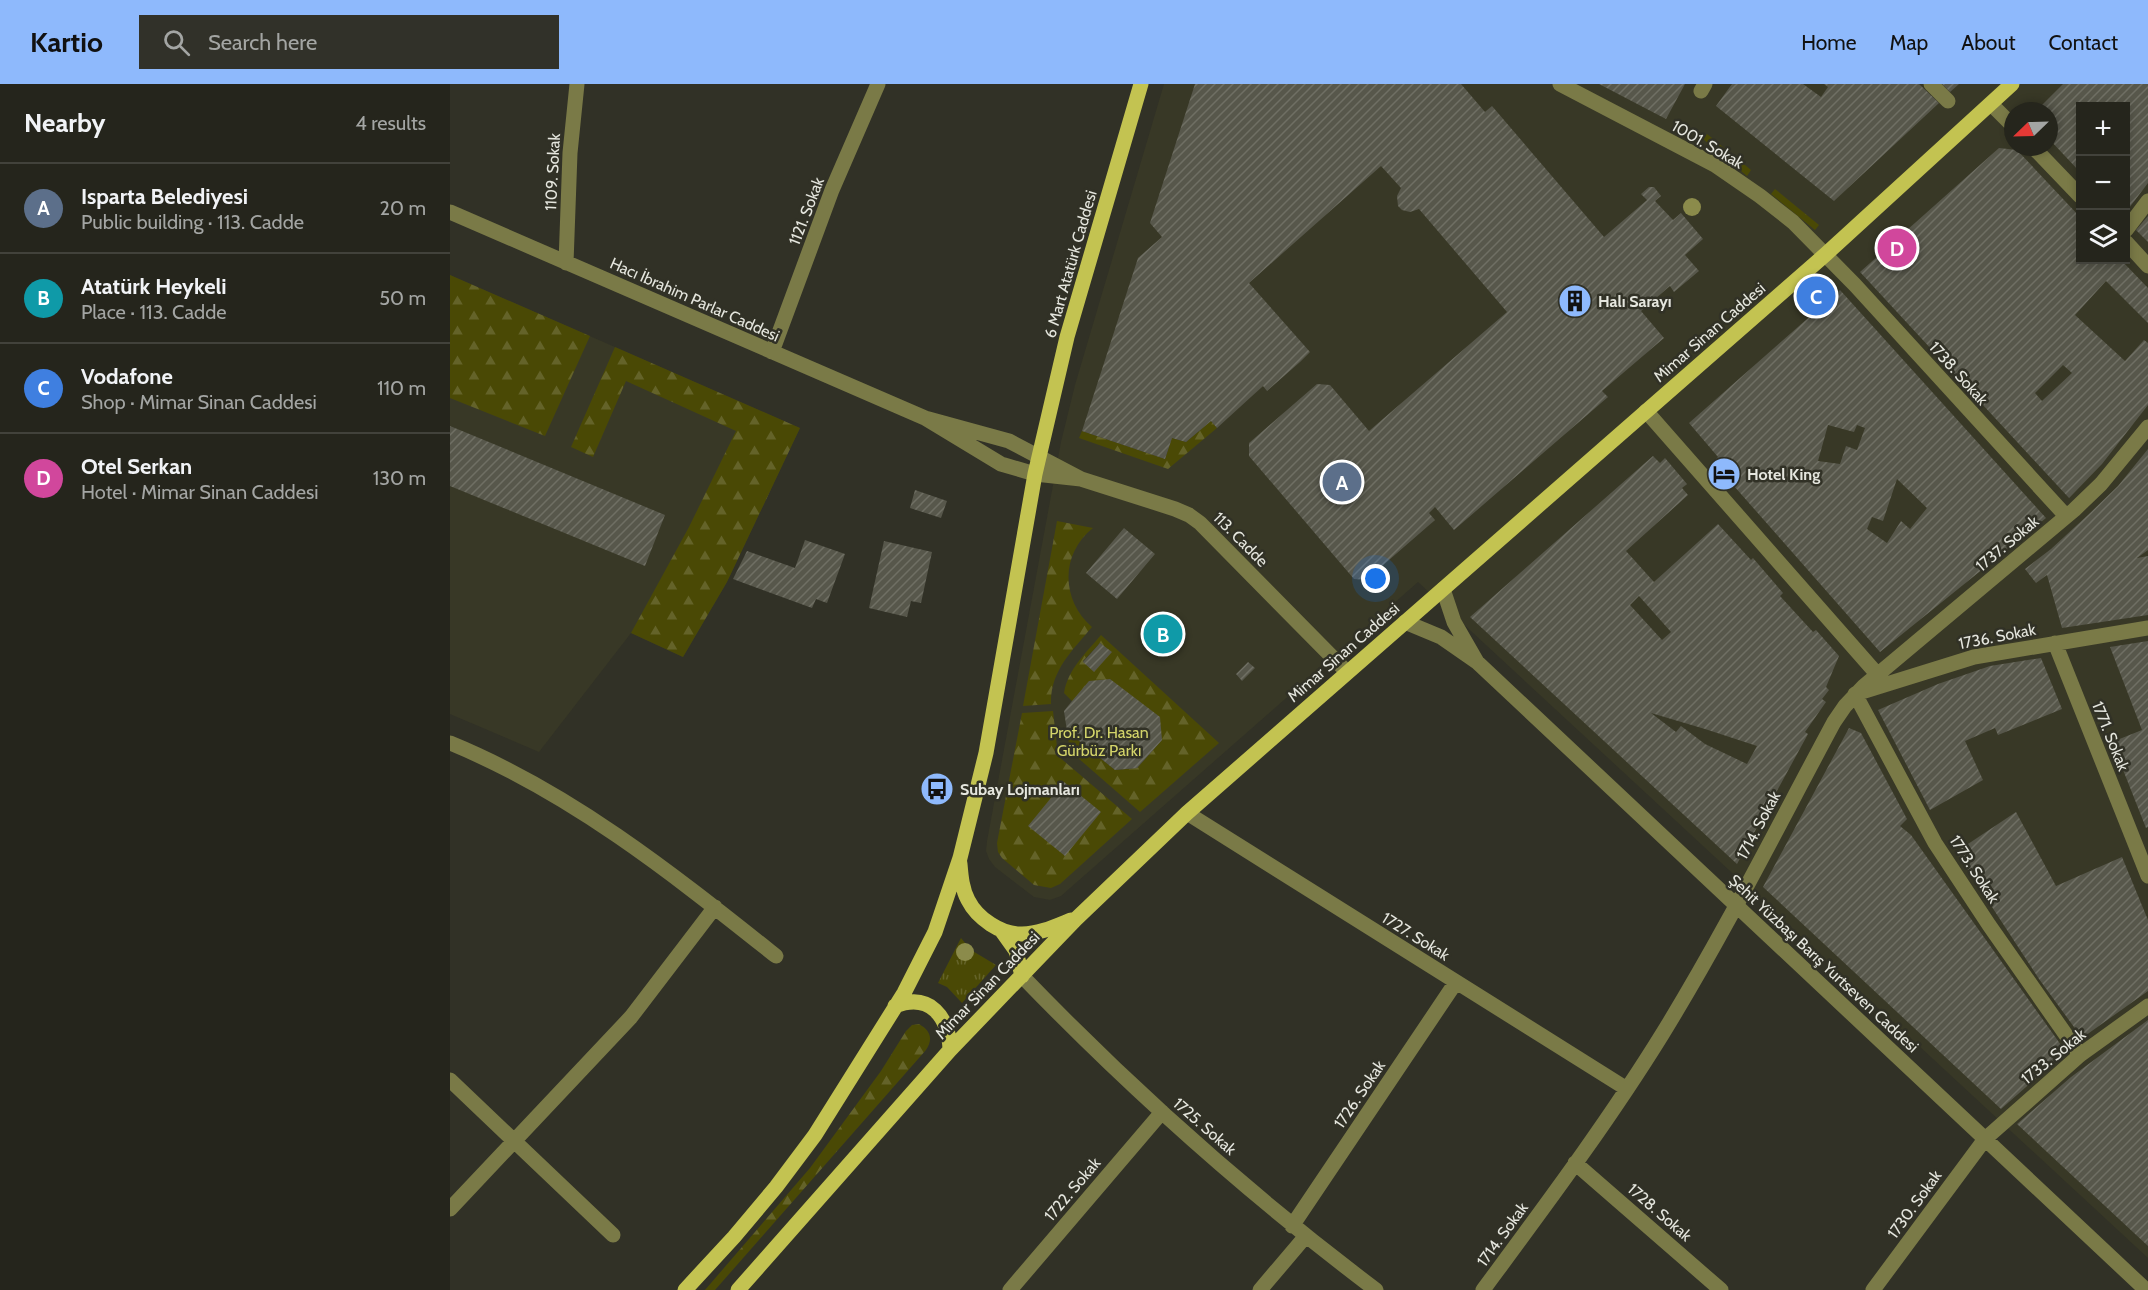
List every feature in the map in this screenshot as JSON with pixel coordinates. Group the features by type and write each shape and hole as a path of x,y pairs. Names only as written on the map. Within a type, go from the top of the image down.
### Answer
{"main road":[{"name":"6 Mart Atatürk Caddesi","path":"1039,455 1067,337 1141,84"},
{"name":"Mimar Sinan Caddesi","path":"738,1290 950,1050 1076,919 1186,813 1826,254 2012,84"},
{"path":"685,1290 741,1229 809,1144 850,1081 920,964 935,932 960,858 986,753 1039,455"},
{"path":"960,858 962,883 968,902 980,916 1001,930 1016,951 1022,976"},
{"path":"1001,930 1020,934 1044,930 1076,919"},
{"path":"895,1006 918,1001 930,1006 941,1016 950,1032 950,1050"}],"street":[{"name":"1109. Sokak","path":"566,263 570,153 577,84"},
{"name":"1121. Sokak","path":"772,352 832,190 878,84"},
{"name":"1001. Sokak","path":"1560,84 1715,165 1793,222 1826,254"},
{"path":"1932,84 1948,101"},
{"path":"1991,104 2004,117"},
{"path":"2042,156 2076,192"},
{"path":"2130,225 2148,201"},
{"name":"Hacı İbrahim Parlar Caddesi","path":"450,212 925,418 1009,441 1039,455"},
{"path":"2130,247 2148,266"},
{"name":"1738. Sokak","path":"1826,254 2066,516"},
{"path":"1646,411 1877,674"},
{"name":"Hacı İbrahim Parlar Caddesi","path":"925,418 979,453 1001,464 1035,474"},
{"name":"1737. Sokak","path":"1877,674 2066,516 2101,484 2148,427"},
{"name":"113. Cadde","path":"1039,455 1081,479"},
{"name":"113. Cadde","path":"1035,474 1081,479 1189,515 1200,523 1347,672"},
{"name":"Şehit Yüzbaşı Barış Yurtseven Caddesi","path":"1443,589 1454,622 1477,662"},
{"name":"Şehit Yüzbaşı Barış Yurtseven Caddesi","path":"1405,622 1441,637 1477,662 2140,1287"},
{"name":"1736. Sokak","path":"1856,694 1974,657 2148,628"},
{"name":"1771. Sokak","path":"2055,643 2142,844 2148,876"},
{"name":"1714. Sokak","path":"1483,1290 1627,1089 1664,1032 1736,905 1834,722 1856,694 1877,674"},
{"name":"1773. Sokak","path":"1856,694 1935,843 1989,925 2080,1054"},
{"path":"450,743 514,773 611,830 715,907 776,956"},
{"name":"1727. Sokak","path":"1186,813 1627,1089"},
{"path":"450,1209 631,1017 715,907"},
{"name":"1725. Sokak","path":"1022,976 1162,1112 1292,1227 1376,1290"},
{"name":"1726. Sokak","path":"1292,1227 1456,982"},
{"name":"1733. Sokak","path":"1985,1139 2080,1054 2148,1006"},
{"path":"450,1080 613,1235"},
{"name":"1722. Sokak","path":"1010,1290 1162,1112"},
{"name":"1730. Sokak","path":"1873,1290 1985,1139"},
{"name":"1728. Sokak","path":"1575,1163 1721,1290"},
{"path":"1260,1290 1305,1237"}],"shaded area":[{"path":"1164,84 2148,84 2148,1258 1418,582 1061,896 1050,900 1034,897 995,867 986,851 1061,442 1075,385"},
{"path":"450,275 800,428 727,582 683,657 631,633 539,752 450,714"}],"green space":[{"path":"1707,134 1751,170 1747,176 1703,139"},
{"path":"1775,189 1819,225 1815,230 1771,194"},
{"path":"450,275 590,336 545,436 450,398"},
{"path":"615,347 800,428 727,582 683,657 631,633 689,527 736,431 626,381 593,457 571,447"},
{"path":"1211,421 1217,428 1168,469 1079,438 1082,431 1165,459 1172,438 1186,442"},
{"path":"1057,521 1093,528 1082,539 1075,551 1068,577 1074,604 1092,627 1058,671 1054,681 1051,704 1023,706"},
{"path":"1101,635 1219,743 1140,812 1070,751 1067,731 1115,770 1137,768 1162,740 1072,701 1064,693 1069,676","holes":["1100,643 1111,652 1083,662"]},
{"path":"1053,711 1058,756 1132,819 1060,884 1051,888 1034,885 1002,858 998,852 997,843 1022,713"},
{"path":"961,938 971,950 996,965 962,1003 947,987 938,983"},
{"path":"919,1024 930,1035 930,1042 926,1050 715,1290 705,1290 810,1168 881,1071 906,1031 912,1025"}],"building":[{"name":"Halı Sarayı","path":"1195,84 1461,84 1485,112 1492,106 1604,237 1647,200 1641,194 1649,187 1654,187 1661,196 1655,201 1673,220 1681,213 1703,239 1685,255 1699,271 1674,292 1670,286 1641,311 1664,338 1602,391 1608,397 1454,530 1435,507 1429,513 1435,520 1366,580 1354,579 1249,456 1249,443 1317,384 1330,385 1369,431 1507,312 1419,209 1410,212 1398,206 1397,196 1401,188 1381,166 1249,283 1310,352 1300,362 1267,391 1263,386 1217,428 1211,421 1186,442 1172,438 1165,459 1082,431 1138,258 1162,237 1150,223"},
{"path":"1599,84 1685,84 1666,119"},
{"path":"1732,84 1803,84 1821,97 1828,87 1824,84 1919,84 1939,103 1834,201 1716,106"},
{"path":"1942,84 1959,84 1950,92"},
{"path":"2063,84 2148,84 2148,183 2130,207 2130,102 2076,102 2076,168 2058,149 2058,102 2045,102"},
{"path":"1999,148 2004,149 2004,156 2023,156 2076,213 2076,264 2125,264 2148,288 2148,323 2106,281 2075,315 2125,361 2144,340 2148,343 2148,405 2102,464 2069,498 1860,272","holes":["2063,365 2072,373 2042,401 2035,393"]},
{"path":"2148,216 2148,242 2136,230"},
{"path":"1840,290 2046,518 1880,652 1713,462 1718,457 1689,423","holes":["1828,425 1854,432 1857,425 1865,428 1857,450 1846,446 1840,464 1818,461","1897,479 1927,508 1910,529 1901,521 1887,543 1867,529 1872,517 1883,521"]},
{"path":"450,426 665,515 645,566 450,486"},
{"path":"2148,449 2148,550 2137,558 2148,556 2148,615 2062,628 2047,575 2036,583 2025,569 2051,549 2118,486"},
{"path":"1653,456 1660,463 1665,458 1687,484 1682,488 1688,495 1626,551 1654,582 1718,524 1751,560 1753,558 1783,593 1780,596 1813,632 1816,630 1839,656 1826,687 1829,690 1822,699 1826,702 1805,732 1808,734 1737,864 1470,617","holes":["1639,596 1671,632 1662,640 1630,605","1651,713 1705,729 1757,746 1747,764 1705,744 1681,726 1676,732"]},
{"path":"915,490 947,501 941,518 910,508"},
{"path":"1124,528 1155,554 1117,599 1086,573"},
{"path":"805,540 845,554 827,603 816,599 812,608 733,579 747,551 795,568"},
{"path":"884,541 932,552 921,603 911,601 907,617 869,608"},
{"path":"2148,641 2148,827 2146,828 2112,742 2142,730 2110,647"},
{"path":"1100,643 1112,652 1094,672 1083,662"},
{"path":"2041,658 2062,709 1998,735 1995,728 1965,741 1983,780 1930,810 1878,710 1938,684 1990,666"},
{"path":"1248,662 1255,668 1242,681 1236,674"},
{"path":"1110,679 1160,717 1162,740 1137,768 1115,770 1067,731 1064,711 1072,701 1089,681"},
{"path":"1849,728 1861,733 1907,819 1900,826 1911,835 2066,1052 2001,1109 1763,887"},
{"path":"1064,782 1101,812 1065,856 1028,826"},
{"path":"2016,812 2056,886 2122,857 2148,920 2148,991 2082,1038 2039,979 1956,852"},
{"path":"2148,1020 2148,1246 2017,1124 2071,1077"}],"place":[{"name":"Otel Serkan","path":"1897,248"},
{"name":"Vodafone","path":"1816,296"},
{"name":"Halı Sarayı","path":"1575,301"},
{"name":"Hotel King","path":"1724,474"},
{"name":"Isparta Belediyesi","path":"1342,482"},
{"name":"Atatürk Heykeli","path":"1163,634"},
{"name":"Subay Lojmanları","path":"937,789"}],"park label":[{"name":"Prof. Dr. Hasan Gürbüz Parkı","path":"1099,741"}]}
